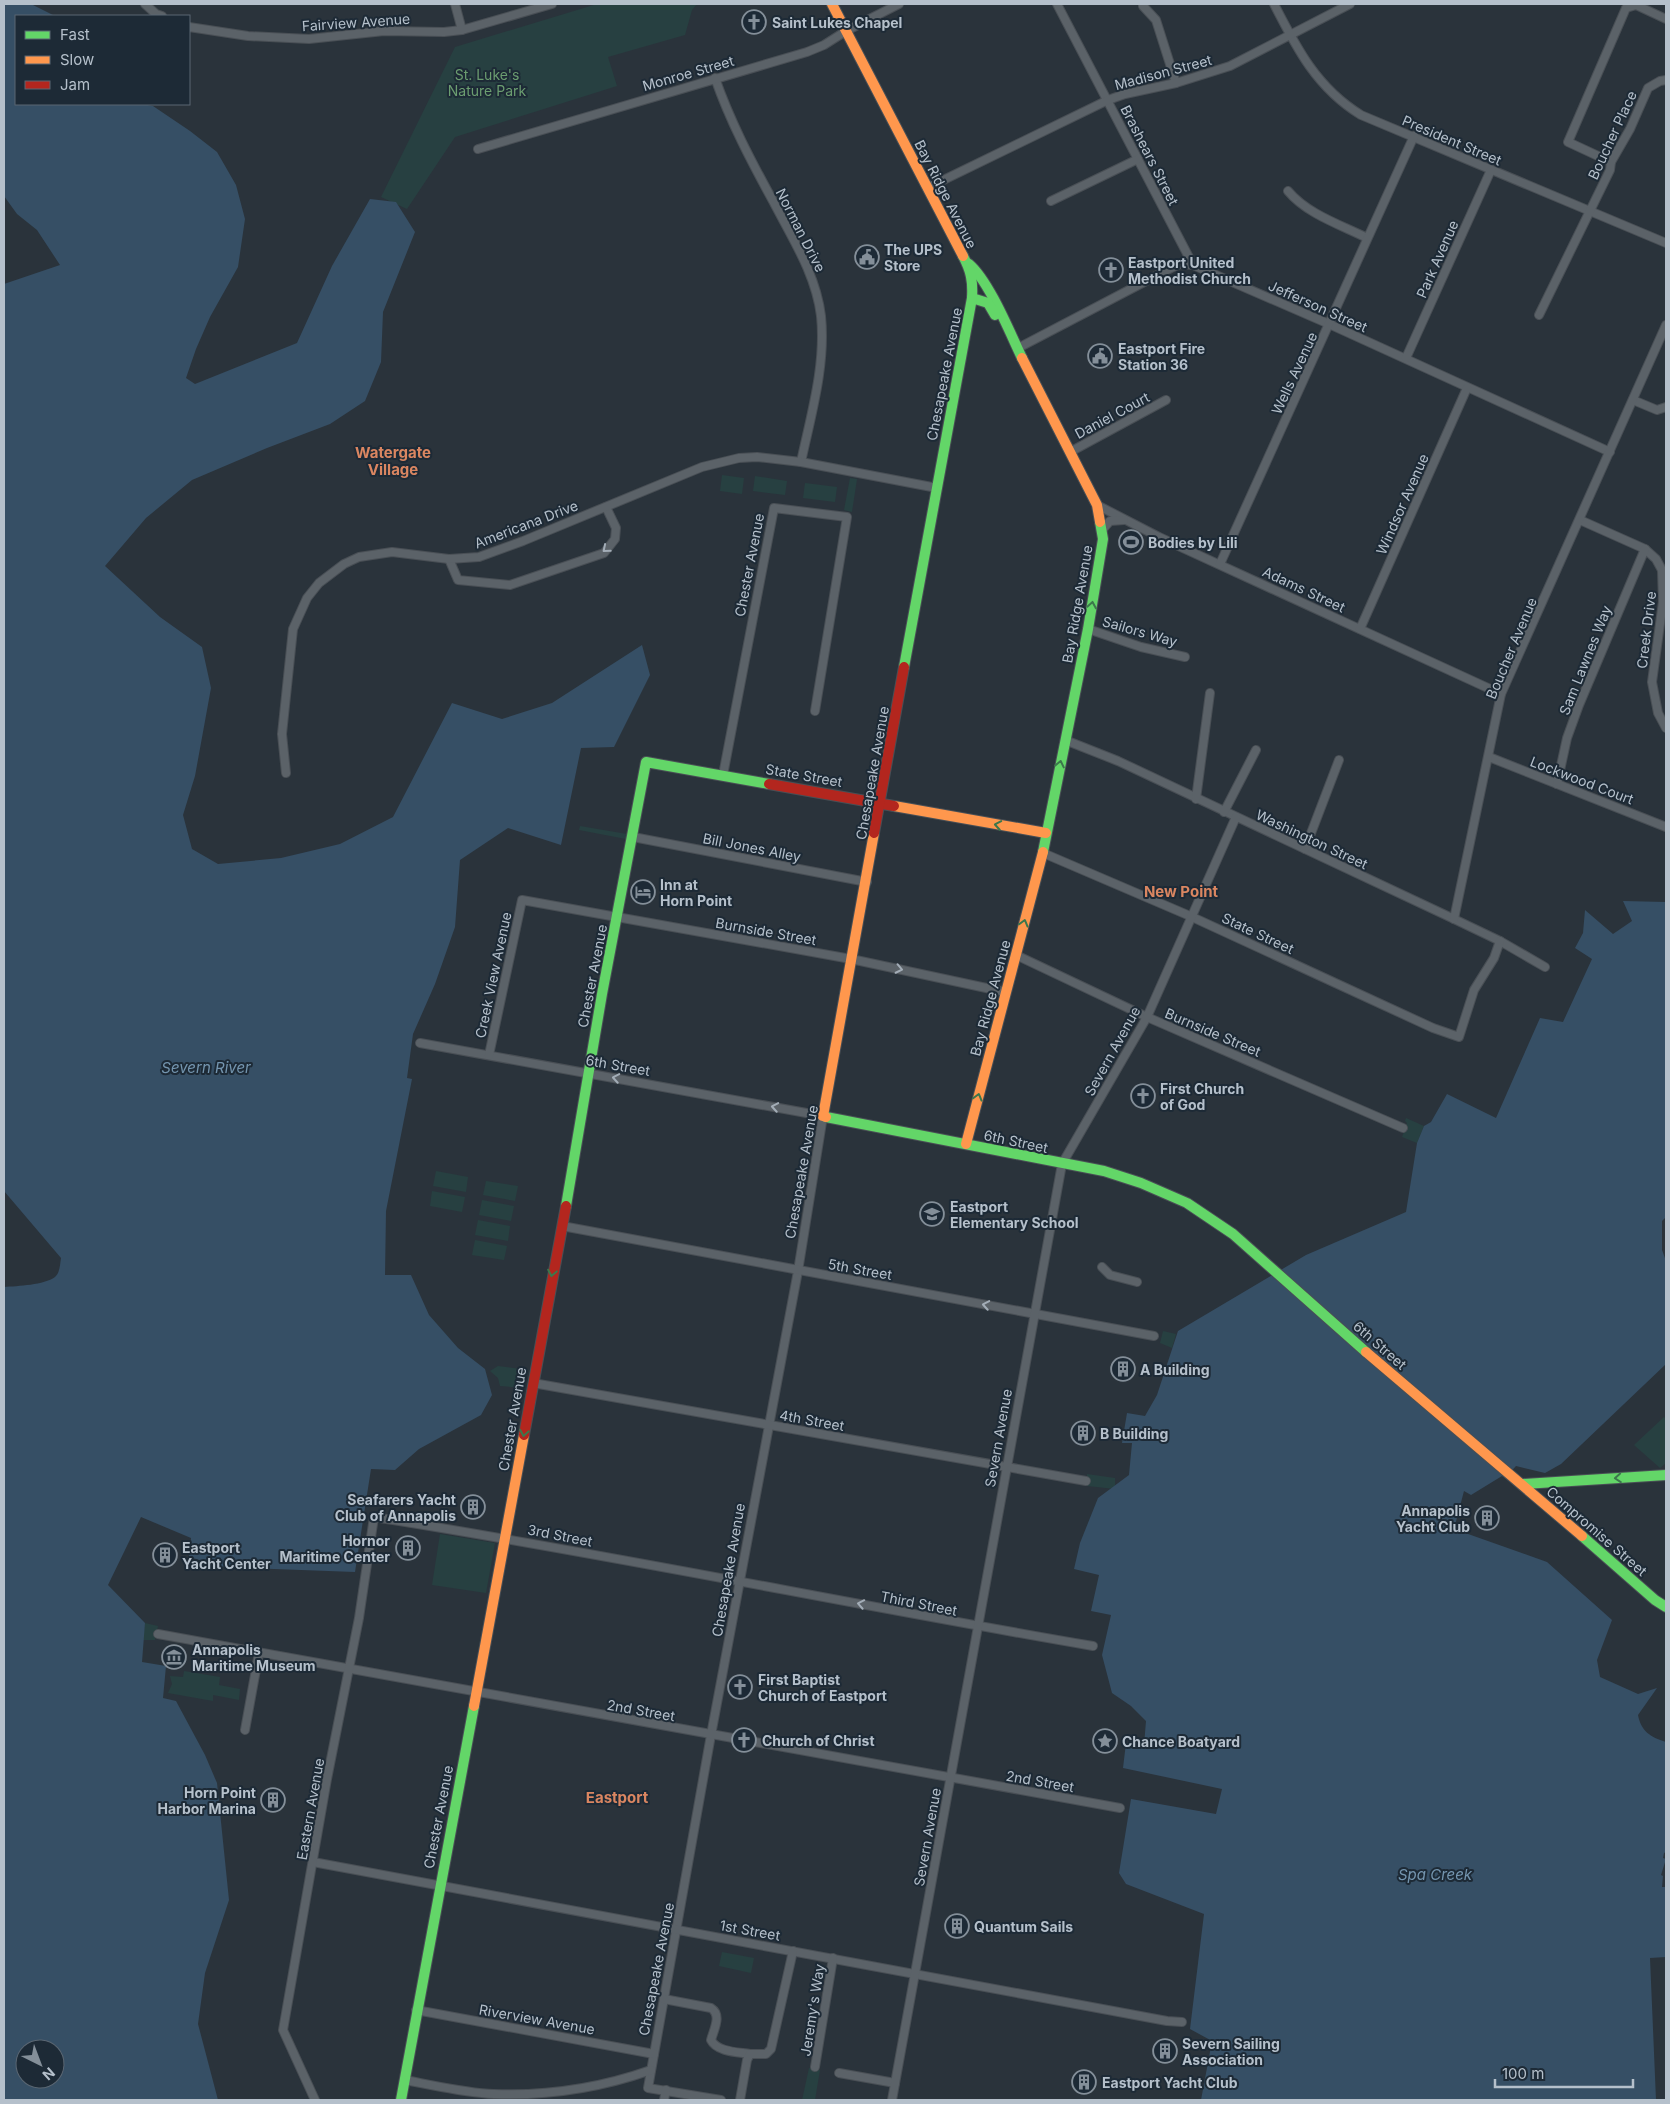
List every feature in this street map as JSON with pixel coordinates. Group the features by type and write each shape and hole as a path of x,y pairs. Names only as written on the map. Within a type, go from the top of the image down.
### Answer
{"main road":[{"name":"Bay Ridge Avenue","path":"832,4 966,262 984,280 1098,505 1102,530 1103,539 1088,629 1043,853 966,1144"},
{"name":"Chesapeake Avenue","path":"823,1116 972,298 973,283 971,271 966,262"},
{"path":"972,298 988,303 998,319 1007,325"},
{"name":"State Street","path":"646,762 1046,834"},
{"name":"Chester Avenue","path":"400,2100 646,762"},
{"name":"6th Street","path":"823,1116 1111,1174 1141,1183 1187,1203 1245,1244 1369,1354 1511,1474"},
{"name":"Compromise Street","path":"1511,1474 1655,1600 1666,1607"},
{"path":"1523,1484 1666,1475"}],"street":[{"path":"145,4 159,15"},
{"path":"455,4 462,30"},
{"name":"Fairview Avenue","path":"190,27 248,36 309,39 384,31 444,32 462,30 552,4"},
{"name":"Monroe Street","path":"478,149 807,52 824,45 846,31 899,4"},
{"name":"Brashears Street","path":"1057,4 1193,265"},
{"name":"President Street","path":"1274,4 1314,75 1342,104 1361,115 1666,243"},
{"name":"Madison Street","path":"927,188 1108,100 1230,66 1350,4"},
{"path":"1611,162 1568,142 1626,8 1636,5 1666,19"},
{"path":"1144,6 1156,20 1176,82"},
{"name":"Norman Drive","path":"715,78 735,130 810,272 818,301 822,333 821,352 816,389 801,462"},
{"name":"Boucher Place","path":"1539,315 1610,170 1611,162 1630,129 1648,88 1660,80 1666,80"},
{"name":"Wells Avenue","path":"1220,564 1414,136"},
{"path":"1051,201 1138,159"},
{"name":"Park Avenue","path":"1406,358 1491,170"},
{"path":"1288,191 1307,208 1367,238"},
{"path":"1018,348 1171,268 1180,264 1193,265"},
{"name":"Jefferson Street","path":"1193,265 1406,358 1467,388 1610,452"},
{"name":"Boucher Avenue","path":"1454,919 1501,694 1666,325"},
{"name":"Windsor Avenue","path":"1360,629 1467,388"},
{"name":"Daniel Court","path":"1070,452 1166,400"},
{"path":"1633,400 1657,410 1666,407"},
{"name":"Americana Drive","path":"286,773 282,734 293,629 307,598 332,572 359,557 392,552 449,559 479,557 702,467 722,461 757,457 801,462 937,488"},
{"name":"Adams Street","path":"1098,505 1159,537 1501,694"},
{"path":"449,559 458,580 510,585 604,552 615,539 616,528 606,507"},
{"name":"Chester Avenue","path":"723,775 774,508 847,517 815,712"},
{"path":"1102,530 1110,521 1128,520"},
{"name":"Creek Drive","path":"1580,520 1645,549 1656,559 1662,570 1664,583 1663,602 1652,682 1658,713 1666,728"},
{"name":"Sam Lawnes Way","path":"1557,784 1567,738 1579,705 1645,549"},
{"name":"Sailors Way","path":"1088,629 1141,647 1185,657"},
{"path":"1196,799 1210,693"},
{"name":"Washington Street","path":"1065,740 1118,761 1306,849 1500,941 1545,967"},
{"path":"1224,812 1256,750"},
{"name":"Lockwood Court","path":"1489,757 1666,827"},
{"path":"1306,849 1339,760"},
{"name":"Severn Avenue","path":"892,2100 1062,1164 1147,1017 1190,916 1236,817"},
{"name":"Bill Jones Alley","path":"632,837 867,882"},
{"name":"State Street","path":"1043,853 1190,916 1432,1028 1459,1037 1474,990 1494,958 1500,941"},
{"name":"Burnside Street","path":"522,900 851,960 1005,992"},
{"name":"Creek View Avenue","path":"489,1055 522,900"},
{"name":"Burnside Street","path":"1016,955 1147,1017 1403,1128"},
{"name":"6th Street","path":"420,1043 823,1116"},
{"name":"Chesapeake Avenue","path":"666,2090 648,2088 768,1424 798,1271 823,1116"},
{"name":"5th Street","path":"562,1226 1154,1336"},
{"path":"1102,1267 1110,1275 1137,1282"},
{"name":"4th Street","path":"533,1383 1086,1481"},
{"name":"3rd Street","path":"374,1516 504,1537 741,1581"},
{"name":"Eastern Avenue","path":"314,2100 283,2030 348,1669 359,1618 374,1516"},
{"name":"Third Street","path":"741,1581 977,1626 1094,1646"},
{"name":"2nd Street","path":"158,1634 1120,1808"},
{"path":"245,1730 259,1653"},
{"name":"1st Street","path":"313,1862 1167,2021 1182,2022"},
{"path":"664,1999 716,2010 718,2016 711,2040 714,2045 750,2054 766,2054 771,2049 792,1951"},
{"name":"Jeremy's Way","path":"815,2067 833,1958"},
{"name":"Riverview Avenue","path":"416,2010 654,2054"},
{"path":"740,2100 746,2060 750,2054"},
{"path":"404,2080 493,2094 548,2094 593,2087 651,2070"},
{"path":"839,2073 895,2083"},
{"path":"664,2100 666,2090 721,2100"}],"green space":[{"name":"St. Luke's Nature Park","path":"597,4 697,4 692,10 685,35 608,57 617,86 455,137 407,209 381,197 455,47"},
{"path":"722,475 744,478 742,494 720,491"},
{"path":"755,476 787,481 785,495 753,491"},
{"path":"850,478 857,479 852,512 844,510"},
{"path":"805,483 837,487 835,502 803,498"},
{"path":"580,826 627,834 626,839 579,830"},
{"path":"1406,1118 1424,1126 1417,1143 1402,1137 1407,1123 1405,1121"},
{"path":"436,1171 468,1177 466,1192 433,1186"},
{"path":"486,1181 518,1186 515,1201 483,1195"},
{"path":"432,1191 465,1197 462,1212 430,1206"},
{"path":"482,1200 514,1206 511,1221 479,1215"},
{"path":"478,1220 510,1226 508,1241 475,1235"},
{"path":"475,1240 507,1246 504,1260 472,1255"},
{"path":"1163,1331 1176,1334 1172,1348 1160,1343"},
{"path":"498,1366 528,1370 524,1388 500,1386 498,1378 490,1371"},
{"path":"1664,1417 1666,1419 1666,1463 1660,1468 1634,1445"},
{"path":"1087,1474 1115,1478 1115,1489 1087,1486"},
{"path":"440,1534 495,1543 486,1593 432,1585"},
{"path":"145,1623 158,1626 155,1640 143,1640"},
{"path":"184,1671 220,1677 219,1685 240,1689 239,1700 213,1695 213,1701 168,1693 172,1684 170,1676 183,1677"},
{"path":"722,1952 754,1958 751,1973 719,1966"},
{"path":"809,2068 820,2070 815,2100 802,2100"}],"water":[{"name":"Severn River","path":"4,4 31,4 53,15 15,15 15,105 153,106 217,152 236,185 245,219 238,267 210,317 196,349 186,378 195,384 297,343 332,266 370,199 396,202 415,232 383,312 381,362 365,401 330,424 192,480 146,518 105,566 160,617 202,647 211,688 195,776 183,815 192,849 218,864 281,858 340,844 393,817 452,703 502,719 552,703 642,645 650,675 614,747 581,748 561,845 508,828 460,860 455,927 435,984 413,1034 407,1078 412,1079 386,1211 385,1275 411,1275 429,1315 458,1348 485,1369 492,1395 481,1415 419,1449 395,1470 371,1469 355,1572 224,1567 189,1557 191,1538 141,1517 108,1585 145,1623 142,1662 166,1666 163,1698 176,1701 205,1755 217,1783 229,1900 205,1973 198,2024 218,2100 4,2100 4,1287 31,1285 50,1280 58,1273 61,1258 4,1191 4,284 60,265 37,230 17,214 4,196"},
{"name":"Spa Creek","path":"1623,901 1666,902 1666,1217 1662,1221 1662,1250 1666,1261 1666,1364 1561,1464 1545,1473 1516,1466 1505,1478 1502,1476 1471,1495 1464,1491 1454,1529 1547,1562 1612,1620 1597,1660 1600,1677 1638,1694 1657,1688 1638,1715 1641,1725 1647,1733 1666,1742 1666,1852 1663,1858 1666,1859 1661,1875 1663,1876 1662,1887 1666,1887 1666,1957 1650,1958 1656,2100 1201,2100 1212,2041 1190,2029 1204,1914 1126,1884 1119,1873 1131,1799 1216,1814 1222,1789 1123,1768 1126,1743 1144,1745 1146,1721 1131,1706 1112,1693 1102,1655 1111,1615 1091,1611 1099,1575 1074,1569 1080,1543 1098,1498 1129,1475 1132,1443 1122,1443 1127,1413 1145,1416 1157,1395 1178,1331 1306,1255 1406,1212 1417,1143 1424,1126 1431,1122 1447,1094 1496,1118 1540,1018 1563,1022 1592,959 1575,948 1583,933 1585,910 1613,934 1632,921"}],"traffic: fast":[{"path":"904,667 972,298 971,276 963,256"},
{"path":"969,264 984,282 1022,358"},
{"path":"972,298 988,303 995,315"},
{"path":"1043,852 1088,629 1103,539 1100,522"},
{"path":"566,1206 602,994 646,762 769,784"},
{"path":"826,1117 1104,1171 1141,1183 1187,1203 1233,1234 1366,1352"},
{"path":"1523,1484 1666,1475"},
{"path":"1582,1536 1655,1600 1666,1607"},
{"path":"401,2100 474,1706"}],"traffic: slow":[{"path":"832,4 963,256"},
{"path":"1022,358 1097,505 1100,522"},
{"path":"894,806 1046,833"},
{"path":"826,1117 823,1116 874,833"},
{"path":"966,1144 1043,852"},
{"path":"1366,1352 1582,1536"},
{"path":"474,1706 524,1435"}],"traffic: jam":[{"path":"874,833 904,667"},
{"path":"769,784 894,806"},
{"path":"524,1435 566,1206"}],"place":[{"name":"Saint Lukes Chapel","path":"754,22"},
{"name":"The UPS Store","path":"867,257"},
{"name":"Eastport United Methodist Church","path":"1111,270"},
{"name":"Eastport Fire Station 36","path":"1100,356"},
{"name":"Bodies by Lili","path":"1131,542"},
{"name":"Inn at Horn Point","path":"643,892"},
{"name":"First Church of God","path":"1143,1096"},
{"name":"Eastport Elementary School","path":"932,1214"},
{"name":"A Building","path":"1123,1369"},
{"name":"B Building","path":"1083,1433"},
{"name":"Seafarers Yacht Club of Annapolis","path":"473,1507"},
{"name":"Annapolis Yacht Club","path":"1487,1518"},
{"name":"Hornor Maritime Center","path":"408,1548"},
{"name":"Eastport Yacht Center","path":"165,1555"},
{"name":"Annapolis Maritime Museum","path":"174,1657"},
{"name":"First Baptist Church of Eastport","path":"740,1687"},
{"name":"Church of Christ","path":"744,1740"},
{"name":"Chance Boatyard","path":"1105,1741"},
{"name":"Horn Point Harbor Marina","path":"273,1800"},
{"name":"Quantum Sails","path":"957,1926"},
{"name":"Severn Sailing Association","path":"1165,2051"},
{"name":"Eastport Yacht Club","path":"1084,2082"}],"district":[{"name":"Watergate Village","path":"393,460"},
{"name":"New Point","path":"1181,891"},
{"name":"Eastport","path":"617,1797"}]}
